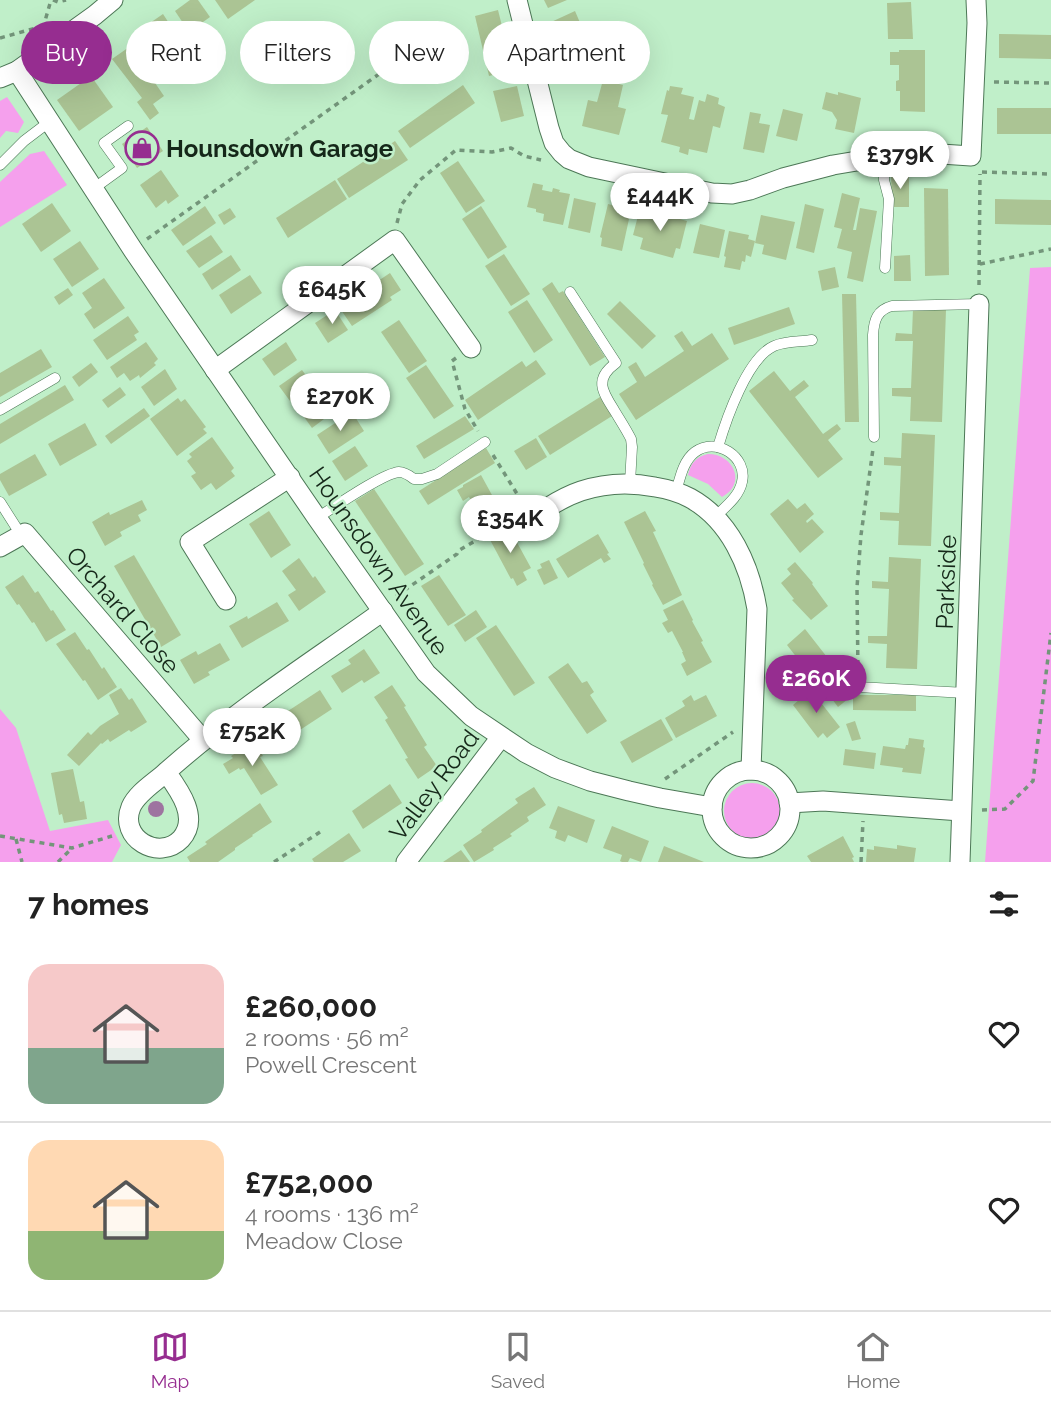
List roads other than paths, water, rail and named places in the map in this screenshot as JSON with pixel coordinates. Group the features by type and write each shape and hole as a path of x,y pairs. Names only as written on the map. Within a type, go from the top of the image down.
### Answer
{"street":[{"path":"8,74 113,0"},
{"path":"517,0 549,128 554,143 562,153 569,159 589,167 712,193 732,194 833,165 884,157 926,153 976,164 976,0"},
{"name":"Hounsdown Avenue","path":"8,74 50,122 133,250 426,673 471,716 526,753 555,768 590,781 712,807"},
{"path":"215,370 395,240 471,348"},
{"name":"Parkside","path":"960,862 979,304"},
{"path":"226,600 190,542 290,477"},
{"path":"547,508 583,491 630,483 676,492 697,502 715,517 745,563 757,609 751,770"},
{"name":"Orchard Close","path":"21,535 24,533 202,740"},
{"path":"0,547 21,535"},
{"path":"166,772 178,790 189,819 184,835 174,845 153,849 145,846 131,833 129,816 135,801 166,772 202,740 381,609"},
{"name":"Valley Road","path":"406,862 501,737"},
{"path":"751,770 765,773 785,790 790,816 777,838 754,848 741,847 719,832 712,807 720,785 729,777 751,770"},
{"path":"789,803 823,802 961,811"}],"lane":[{"path":"0,165 31,135 50,122"},
{"path":"93,189 122,168 104,143 128,126"},
{"path":"884,157 884,180 889,199 885,268"},
{"path":"570,292 616,363 607,371 602,386 631,439 630,483"},
{"path":"874,437 873,335 876,319 881,311 892,306 979,304"},
{"path":"718,447 734,401 761,355 782,343 813,340"},
{"path":"0,410 55,378"},
{"path":"317,518 386,475 400,472 414,479 430,477 485,442"},
{"path":"676,492 688,458 700,449 718,447 734,455 740,463 743,481 739,491 715,517"},
{"path":"0,502 21,535"},
{"path":"858,687 966,693"}],"place":[{"name":"Hounsdown Garage","path":"142,148"}]}
